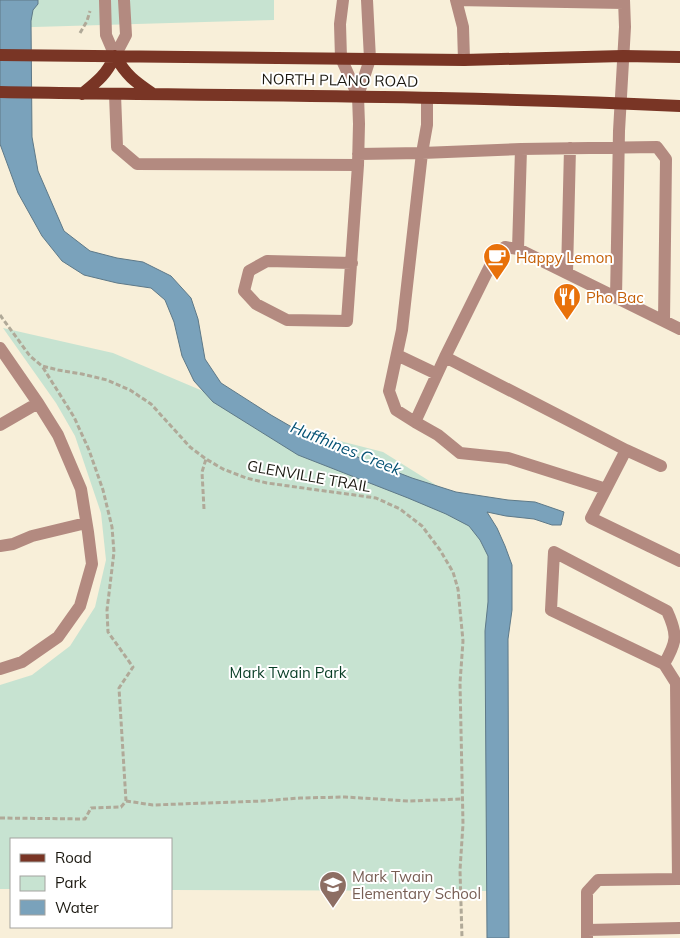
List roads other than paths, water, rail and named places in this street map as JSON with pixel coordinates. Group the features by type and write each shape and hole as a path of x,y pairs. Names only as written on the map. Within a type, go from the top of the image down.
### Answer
{"main road":[{"name":"NORTH PLANO ROAD","path":"0,55 464,60 680,56"},
{"path":"82,94 106,73 115,56"},
{"path":"115,56 134,82 154,94"},
{"name":"NORTH PLANO ROAD","path":"0,92 358,96 680,106"}],"street":[{"path":"105,0 106,35 115,56"},
{"path":"115,56 126,35 124,0"},
{"path":"343,0 340,24 340,58 358,96"},
{"path":"352,263 267,261 249,271 244,291 256,304 287,320 347,321 352,263 358,160 358,96 370,59 367,0"},
{"path":"464,60 463,27 456,0 624,2 625,27 619,148 616,298"},
{"path":"115,94 117,147 137,164 358,160 422,153 657,147 666,159 664,322"},
{"path":"427,98 427,125 422,153 402,330 389,391 396,410 438,435 460,453 508,458 606,489"},
{"path":"566,273 570,148"},
{"path":"518,249 521,149"},
{"path":"415,422 496,254 505,246 518,249 680,329"},
{"path":"0,348 58,435 81,489 92,564 80,606 58,637 22,662 0,669"},
{"path":"397,355 437,374"},
{"path":"445,357 661,466"},
{"path":"0,425 38,403"},
{"path":"626,450 592,518 680,561"},
{"path":"0,546 13,544 32,536 86,522"},
{"path":"664,664 673,648 675,636 667,611 554,552 551,610 664,664 676,683 679,879 598,880 586,892 587,934 680,928"}],"water":[{"path":"0,0 38,0 38,4 33,10 31,21 32,137 38,171 64,231 90,251 143,262 171,276 191,298 198,319 205,359 221,383 316,441 412,478 456,492 535,502 564,512 561,525 552,525 534,519 487,512 497,528 512,565 512,610 508,639 509,938 487,938 485,631 488,602 488,556 480,540 469,526 446,514 298,455 213,402 194,381 182,356 174,322 165,300 151,288 117,283 84,275 62,261 42,236 18,193 0,144"}],"place":[{"name":"Happy Lemon","path":"497,281"},
{"name":"Pho Bac","path":"567,321"},
{"name":"Mark Twain Elementary School","path":"333,909"}],"water label":[{"name":"Huffhines Creek","path":"346,448"}],"park label":[{"name":"Mark Twain Park","path":"288,672"}]}
